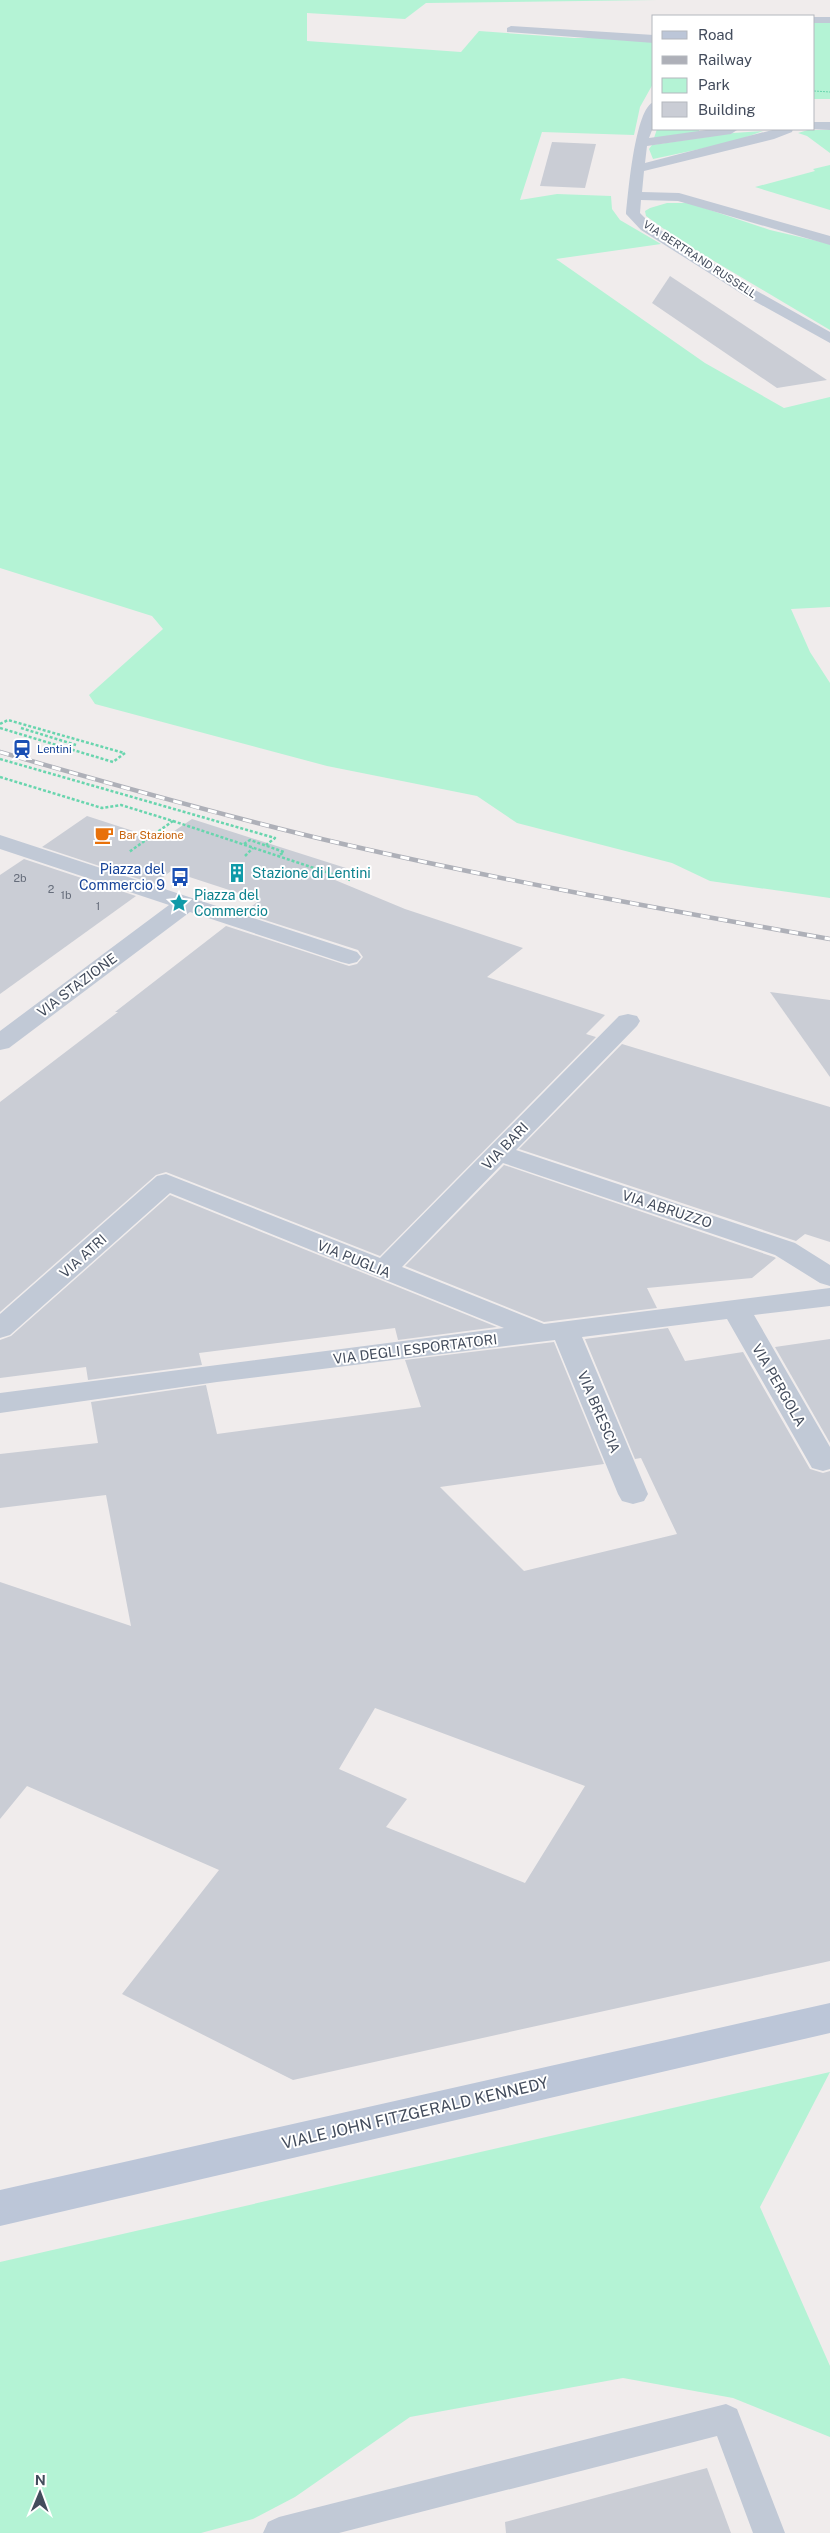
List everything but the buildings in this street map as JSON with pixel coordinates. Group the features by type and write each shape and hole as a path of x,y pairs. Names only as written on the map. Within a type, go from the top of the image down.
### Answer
{"main road":[{"name":"VIALE JOHN FITZGERALD KENNEDY","path":"0,2208 830,2018"}],"street":[{"path":"815,20 830,20"},
{"path":"511,30 652,40"},
{"name":"VIA BERTRAND RUSSELL","path":"652,112 641,143 633,214 646,227 752,294 830,338"},
{"path":"815,126 830,126"},
{"path":"641,143 737,130"},
{"path":"637,169 769,136 784,130"},
{"path":"636,196 679,197 830,242"},
{"path":"0,842 349,957"},
{"name":"VIA STAZIONE","path":"0,1042 187,904"},
{"name":"VIA BARI","path":"383,1271 628,1021"},
{"name":"VIA ABRUZZO","path":"498,1153 786,1249 830,1277"},
{"name":"VIA PUGLIA","path":"166,1182 383,1271 554,1332"},
{"name":"VIA ATRI","path":"0,1329 166,1182"},
{"name":"VIA DEGLI ESPORTATORI","path":"0,1403 217,1373 830,1297"},
{"name":"VIA PERGOLA","path":"736,1309 823,1461"},
{"name":"VIA BRESCIA","path":"554,1332 633,1494"}],"lane":[{"path":"279,2533 726,2419 769,2533"}],"path":[{"path":"815,91 830,92"},
{"path":"0,728 113,762 124,753 8,720 1,723"},
{"path":"21,728 76,745"},
{"path":"69,749 81,741"},
{"path":"0,759 275,838 266,846"},
{"path":"0,777 102,808 121,805 350,880"},
{"path":"98,874 173,821"},
{"path":"244,845 250,840 284,852 278,856"},
{"path":"245,856 253,848"}],"green space":[{"path":"0,0 657,0 426,3 405,19 307,13 307,41 461,52 479,31 574,38 621,38 652,42 652,86 640,107 634,135 542,132 520,200 557,194 611,196 612,209 620,220 661,244 556,259 705,363 784,408 830,397 830,607 791,609 810,652 830,683 830,898 710,881 672,863 517,823 477,796 327,766 95,704 89,695 163,629 152,616 0,568"},
{"path":"815,22 830,22 830,99 815,99"},
{"path":"657,130 699,130 699,132 654,138"},
{"path":"808,130 830,130 830,153 807,136 798,133"},
{"path":"763,131 733,142 653,159 649,149 652,145 733,133"},
{"path":"830,165 830,210 755,187 815,171 813,169"},
{"path":"667,203 689,203 770,230 830,244 830,330 682,242 646,216 645,211"},
{"path":"830,2072 760,2207 830,2366 830,2437 733,2398 623,2378 410,2417 295,2497 253,2519 201,2533 0,2533 0,2262"}],"railway":[{"path":"0,752 256,823 403,858 525,883 830,939"}],"place":[{"name":"Lentini","path":"22,749"},
{"name":"Bar Stazione","path":"104,835"},
{"name":"Stazione di Lentini","path":"237,873"},
{"name":"Piazza del Commercio 9","path":"180,877"},
{"name":"Piazza del Commercio","path":"179,903"}]}
